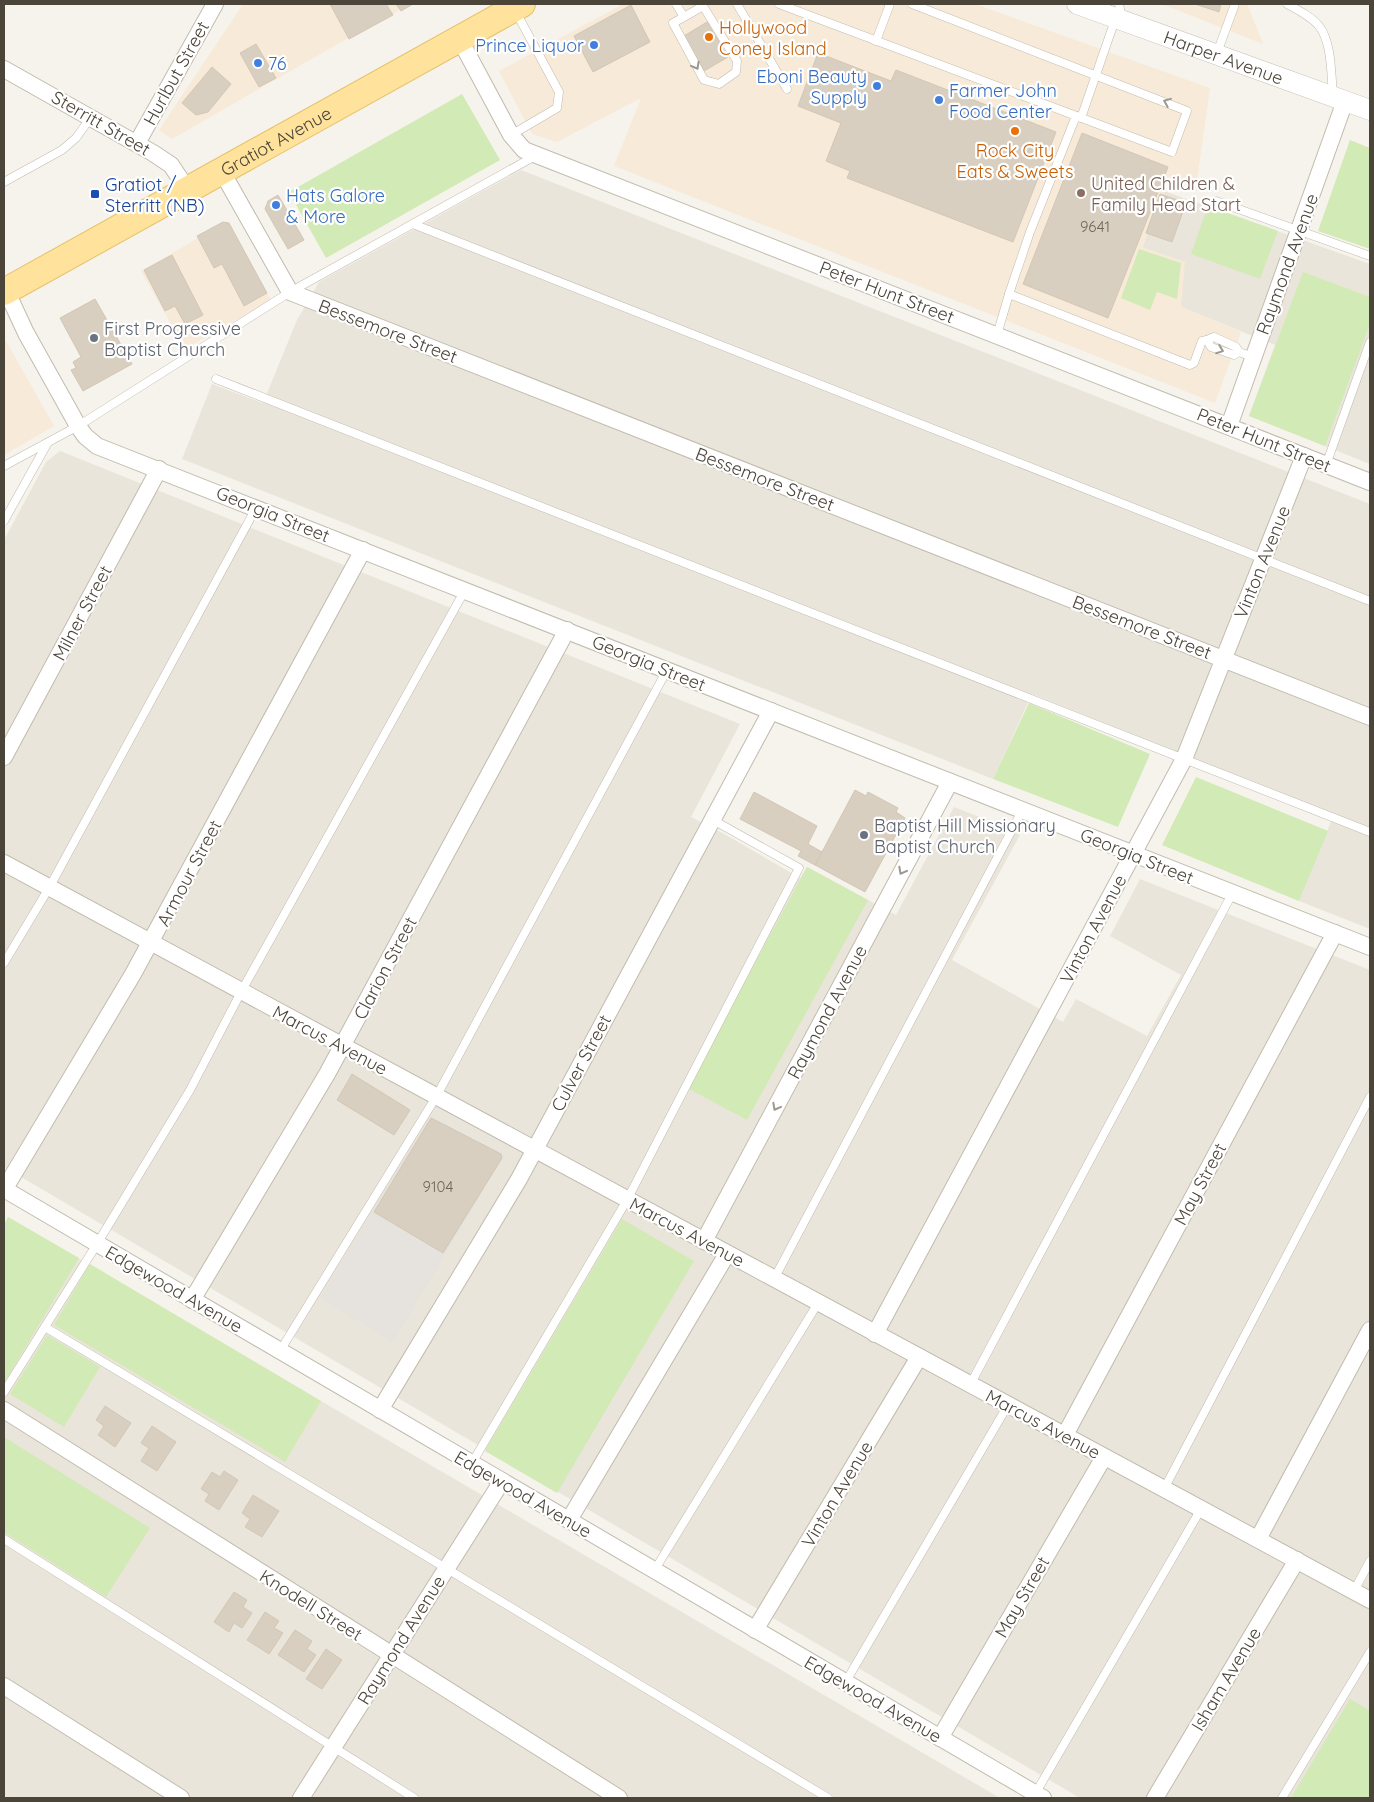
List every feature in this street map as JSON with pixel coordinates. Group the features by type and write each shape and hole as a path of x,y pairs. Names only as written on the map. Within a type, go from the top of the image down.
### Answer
{"main road":[{"name":"Gratiot Avenue","path":"5,291 518,6"}],"street":[{"name":"Hurlbut Street","path":"136,143 215,4"},
{"name":"Harper Avenue","path":"1077,4 1119,14 1216,55 1370,110"},
{"name":"Peter Hunt Street","path":"459,38 511,135 524,150 1370,482"},
{"name":"Sterritt Street","path":"4,69 91,117 171,165 187,189"},
{"name":"Raymond Avenue","path":"1229,426 1246,354 1299,231 1339,99"},
{"path":"221,170 290,292"},
{"name":"Georgia Street","path":"5,291 26,333 78,426 85,436 97,446 1370,947"},
{"name":"Bessemore Street","path":"290,292 1370,717"},
{"name":"Vinton Avenue","path":"875,1334 1184,759 1304,456"},
{"name":"Milner Street","path":"4,757 159,469"},
{"name":"Armour Street","path":"4,1189 151,943 363,550"},
{"name":"Clarion Street","path":"192,1300 342,1046 567,630"},
{"name":"Culver Street","path":"380,1410 535,1150 771,711"},
{"name":"Raymond Avenue","path":"704,1241 950,782"},
{"name":"Marcus Avenue","path":"4,863 1370,1600"},
{"name":"May Street","path":"1066,1435 1335,933"},
{"name":"Edgewood Avenue","path":"4,1189 1039,1796"},
{"path":"568,1520 727,1254"},
{"path":"1258,1540 1370,1330"},
{"name":"Vinton Avenue","path":"755,1630 919,1357"},
{"name":"Knodell Street","path":"4,1410 391,1656 619,1798"},
{"name":"May Street","path":"940,1738 1104,1457"},
{"name":"Raymond Avenue","path":"301,1798 502,1481"},
{"name":"Isham Avenue","path":"1155,1798 1297,1560"},
{"path":"4,1686 181,1798"}],"lane":[{"path":"676,4 684,17"},
{"path":"737,4 787,89"},
{"path":"779,4 1172,152 1187,110 912,4"},
{"path":"876,41 890,4"},
{"path":"1216,55 1235,4"},
{"path":"1288,4 1320,26 1328,46 1339,99"},
{"path":"511,135 557,108 559,92 518,6"},
{"path":"703,6 737,61 736,72 719,84 704,80 672,23 684,17 703,6"},
{"path":"997,335 1030,232 1079,117 1119,14"},
{"path":"4,182 62,150 76,138 91,117"},
{"path":"4,466 78,426 290,292 537,155"},
{"path":"1216,201 1370,256"},
{"path":"413,224 1370,601"},
{"path":"1010,294 1190,364 1194,363 1202,341 1214,338 1236,346 1246,354"},
{"path":"1326,464 1370,342"},
{"path":"216,379 1370,832"},
{"path":"4,521 47,444"},
{"path":"4,963 49,888 256,508"},
{"path":"4,1392 97,1244 190,1090 241,992 465,590"},
{"path":"280,1351 436,1097 667,670"},
{"path":"774,1279 1022,811"},
{"path":"472,1463 627,1200 799,868 713,820"},
{"path":"970,1385 1232,894"},
{"path":"1164,1489 1370,1097"},
{"path":"654,1571 818,1303"},
{"path":"45,1327 828,1798"},
{"path":"845,1682 1008,1405"},
{"path":"1039,1796 1201,1509"},
{"path":"4,1539 414,1798"},
{"path":"1354,1591 1370,1561"},
{"path":"1282,1798 1370,1652"}],"shaded area":[{"path":"243,4 411,4 172,139 159,130"},
{"path":"623,4 975,4 1210,88 1196,187 1169,177 1142,247 1185,262 1181,307 1241,332 1215,403 614,166 641,98 557,142 532,134 499,71"},
{"path":"1162,4 1247,4 1263,44"},
{"path":"521,170 1370,504 1370,929 1299,901 1334,814 1032,694 993,779 182,459 212,384 263,403 297,320 319,282"},
{"path":"1164,191 1370,264 1370,464 1249,416 1275,345 1181,307 1142,248"},
{"path":"226,222 271,300 185,349 141,271"},
{"path":"6,341 54,426 4,455 4,343"},
{"path":"60,451 740,724 691,817 800,878 807,867 896,915 954,807 1021,833 952,960 1063,1022 1076,999 1147,1036 1181,975 1110,936 1140,879 1370,970 1370,1798 1080,1798 4,1167 4,540 46,462"},
{"path":"430,1116 504,1155 393,1342 320,1298"},
{"path":"8,1217 1000,1798 4,1798 4,1225"}],"green space":[{"path":"462,94 500,160 326,258 289,192"},
{"path":"1350,140 1370,148 1370,249 1318,231"},
{"path":"1208,206 1278,231 1260,279 1191,254"},
{"path":"1139,249 1181,263 1177,299 1157,292 1150,310 1121,298"},
{"path":"1303,272 1370,297 1370,324 1325,446 1249,416"},
{"path":"1029,703 1150,754 1118,827 993,779"},
{"path":"1196,777 1328,831 1299,901 1162,845"},
{"path":"807,867 868,900 747,1120 687,1088"},
{"path":"8,1217 79,1258 4,1383 4,1225"},
{"path":"622,1219 694,1261 557,1493 485,1451"},
{"path":"90,1264 321,1401 285,1462 54,1325"},
{"path":"47,1335 100,1367 64,1427 10,1394"},
{"path":"4,1437 150,1528 106,1597 4,1532"},
{"path":"1350,1699 1370,1711 1370,1798 1291,1798"}],"building":[{"path":"330,4 386,4 393,15 349,39"},
{"path":"396,4 413,4 401,11"},
{"path":"1195,4 1221,4 1219,12"},
{"path":"631,5 650,42 593,72 574,36"},
{"path":"707,22 728,57 704,71 684,36"},
{"path":"256,44 276,78 259,87 240,53"},
{"path":"818,53 891,81 896,70 1056,132 1013,242 847,178 850,171 826,161 841,123 798,106"},
{"path":"212,67 231,84 208,112 196,115 182,103"},
{"path":"1082,133 1168,167 1108,318 1023,284"},
{"path":"1160,194 1186,203 1172,242 1146,233"},
{"path":"278,195 304,240 288,249 265,209 268,201"},
{"path":"223,222 229,223 267,293 244,306 222,264 214,268 197,236"},
{"path":"172,255 203,315 185,324 175,306 165,311 144,270"},
{"name":"First Progressive Baptist Church","path":"95,299 132,364 83,391 71,370 76,368 73,362 81,357 60,318"},
{"name":"Baptist Hill Missionary Baptist Church","path":"855,790 866,796 868,792 898,808 896,812 905,818 865,892 815,865"},
{"path":"754,792 817,826 808,844 822,852 815,865 798,856 801,851 740,819"},
{"path":"352,1074 410,1110 394,1135 337,1100"},
{"path":"431,1118 501,1154 502,1158 443,1253 374,1212"},
{"path":"105,1406 131,1423 115,1447 98,1435 104,1426 96,1420"},
{"path":"152,1426 176,1442 157,1471 141,1461 149,1448 141,1443"},
{"path":"224,1471 238,1480 219,1510 205,1501 209,1494 201,1489 212,1472 220,1477"},
{"path":"253,1495 279,1511 262,1537 245,1527 250,1519 242,1513"},
{"path":"234,1592 247,1600 243,1607 252,1613 242,1628 234,1623 229,1632 214,1622"},
{"path":"265,1612 279,1621 274,1628 283,1633 269,1654 247,1640"},
{"path":"295,1630 312,1641 307,1649 316,1655 304,1672 278,1655"},
{"path":"326,1649 342,1660 322,1689 306,1679"}],"place":[{"name":"Hollywood Coney Island","path":"709,37"},
{"name":"Prince Liquor","path":"594,45"},
{"name":"76","path":"258,63"},
{"name":"Eboni Beauty Supply","path":"877,86"},
{"name":"Farmer John Food Center","path":"939,100"},
{"name":"Rock City Eats & Sweets","path":"1015,131"},
{"name":"United Children & Family Head Start","path":"1081,193"},
{"name":"Gratiot / Sterritt (NB)","path":"95,194"},
{"name":"Hats Galore & More","path":"276,205"},
{"name":"First Progressive Baptist Church","path":"94,338"},
{"name":"Baptist Hill Missionary Baptist Church","path":"864,835"}]}
